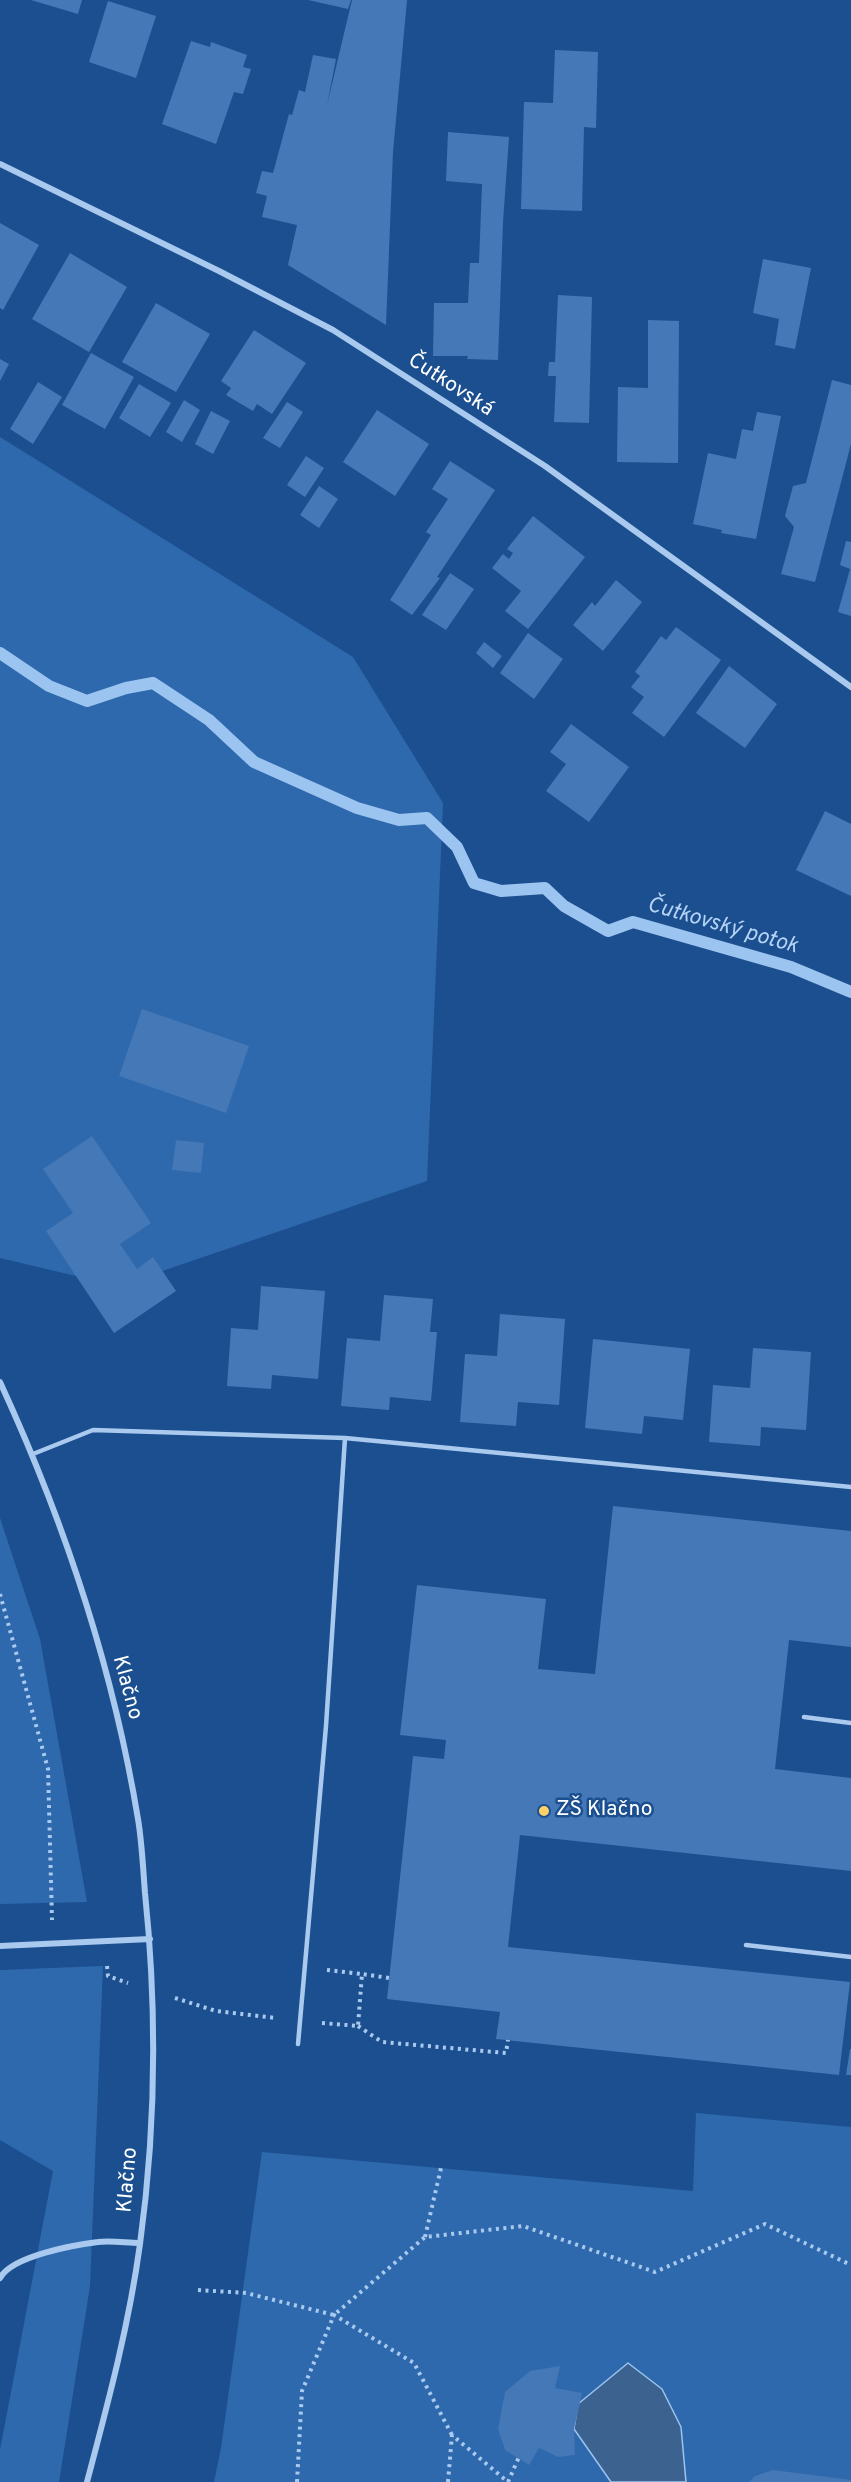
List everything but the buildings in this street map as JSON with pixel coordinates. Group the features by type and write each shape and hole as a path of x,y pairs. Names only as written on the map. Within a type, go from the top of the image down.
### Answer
{"street":[{"name":"Čutkovská","path":"0,164 219,271 333,330 545,466 851,687"},
{"name":"Klačno","path":"0,1382 33,1454 61,1524 111,1691 138,1822 150,1939 153,1990 149,2130 140,2243 118,2364 87,2482"},
{"path":"0,1946 150,1939"},
{"name":"Klačno","path":"0,2278 3,2272 31,2257 99,2241 140,2243"}],"lane":[{"path":"33,1454 93,1430 345,1438 851,1487"},
{"path":"298,2044 326,1726 345,1438"},
{"path":"804,1717 851,1723"},
{"path":"746,1945 851,1958"}],"path":[{"path":"0,1594 48,1769 53,1943"},
{"path":"105,1941 108,1977 216,2011 358,2026 382,2042 506,2054 508,2040"},
{"path":"305,1967 389,1978"},
{"path":"358,2026 362,1974"},
{"path":"424,2237 441,2168"},
{"path":"297,2482 302,2391 334,2315 424,2237 523,2226 655,2272 765,2224 851,2265"},
{"path":"198,2290 246,2293 334,2315 414,2363 452,2435 508,2482 519,2457"},
{"path":"448,2482 452,2435"}],"shaded area":[{"path":"0,437 353,657 443,803 427,1181 118,1286 0,1258"},
{"path":"0,1518 40,1639 87,1902 0,1904"},
{"path":"103,1966 90,2286 59,2482 0,2482 0,2450 53,2171 0,2140 0,1970"},
{"path":"696,2113 851,2127 851,2482 214,2482 221,2448 262,2152 693,2191"},
{"path":"628,2363 662,2389 681,2427 686,2482 611,2482 574,2429 578,2404"}],"waterway":[{"name":"Čutkovský potok","path":"0,653 49,686 87,701 126,688 153,683 209,720 254,762 357,808 399,820 427,818 457,847 474,883 501,891 545,888 564,906 608,931 633,922 791,967 851,992"}],"place":[{"name":"ZŠ Klačno","path":"544,1811"}]}
